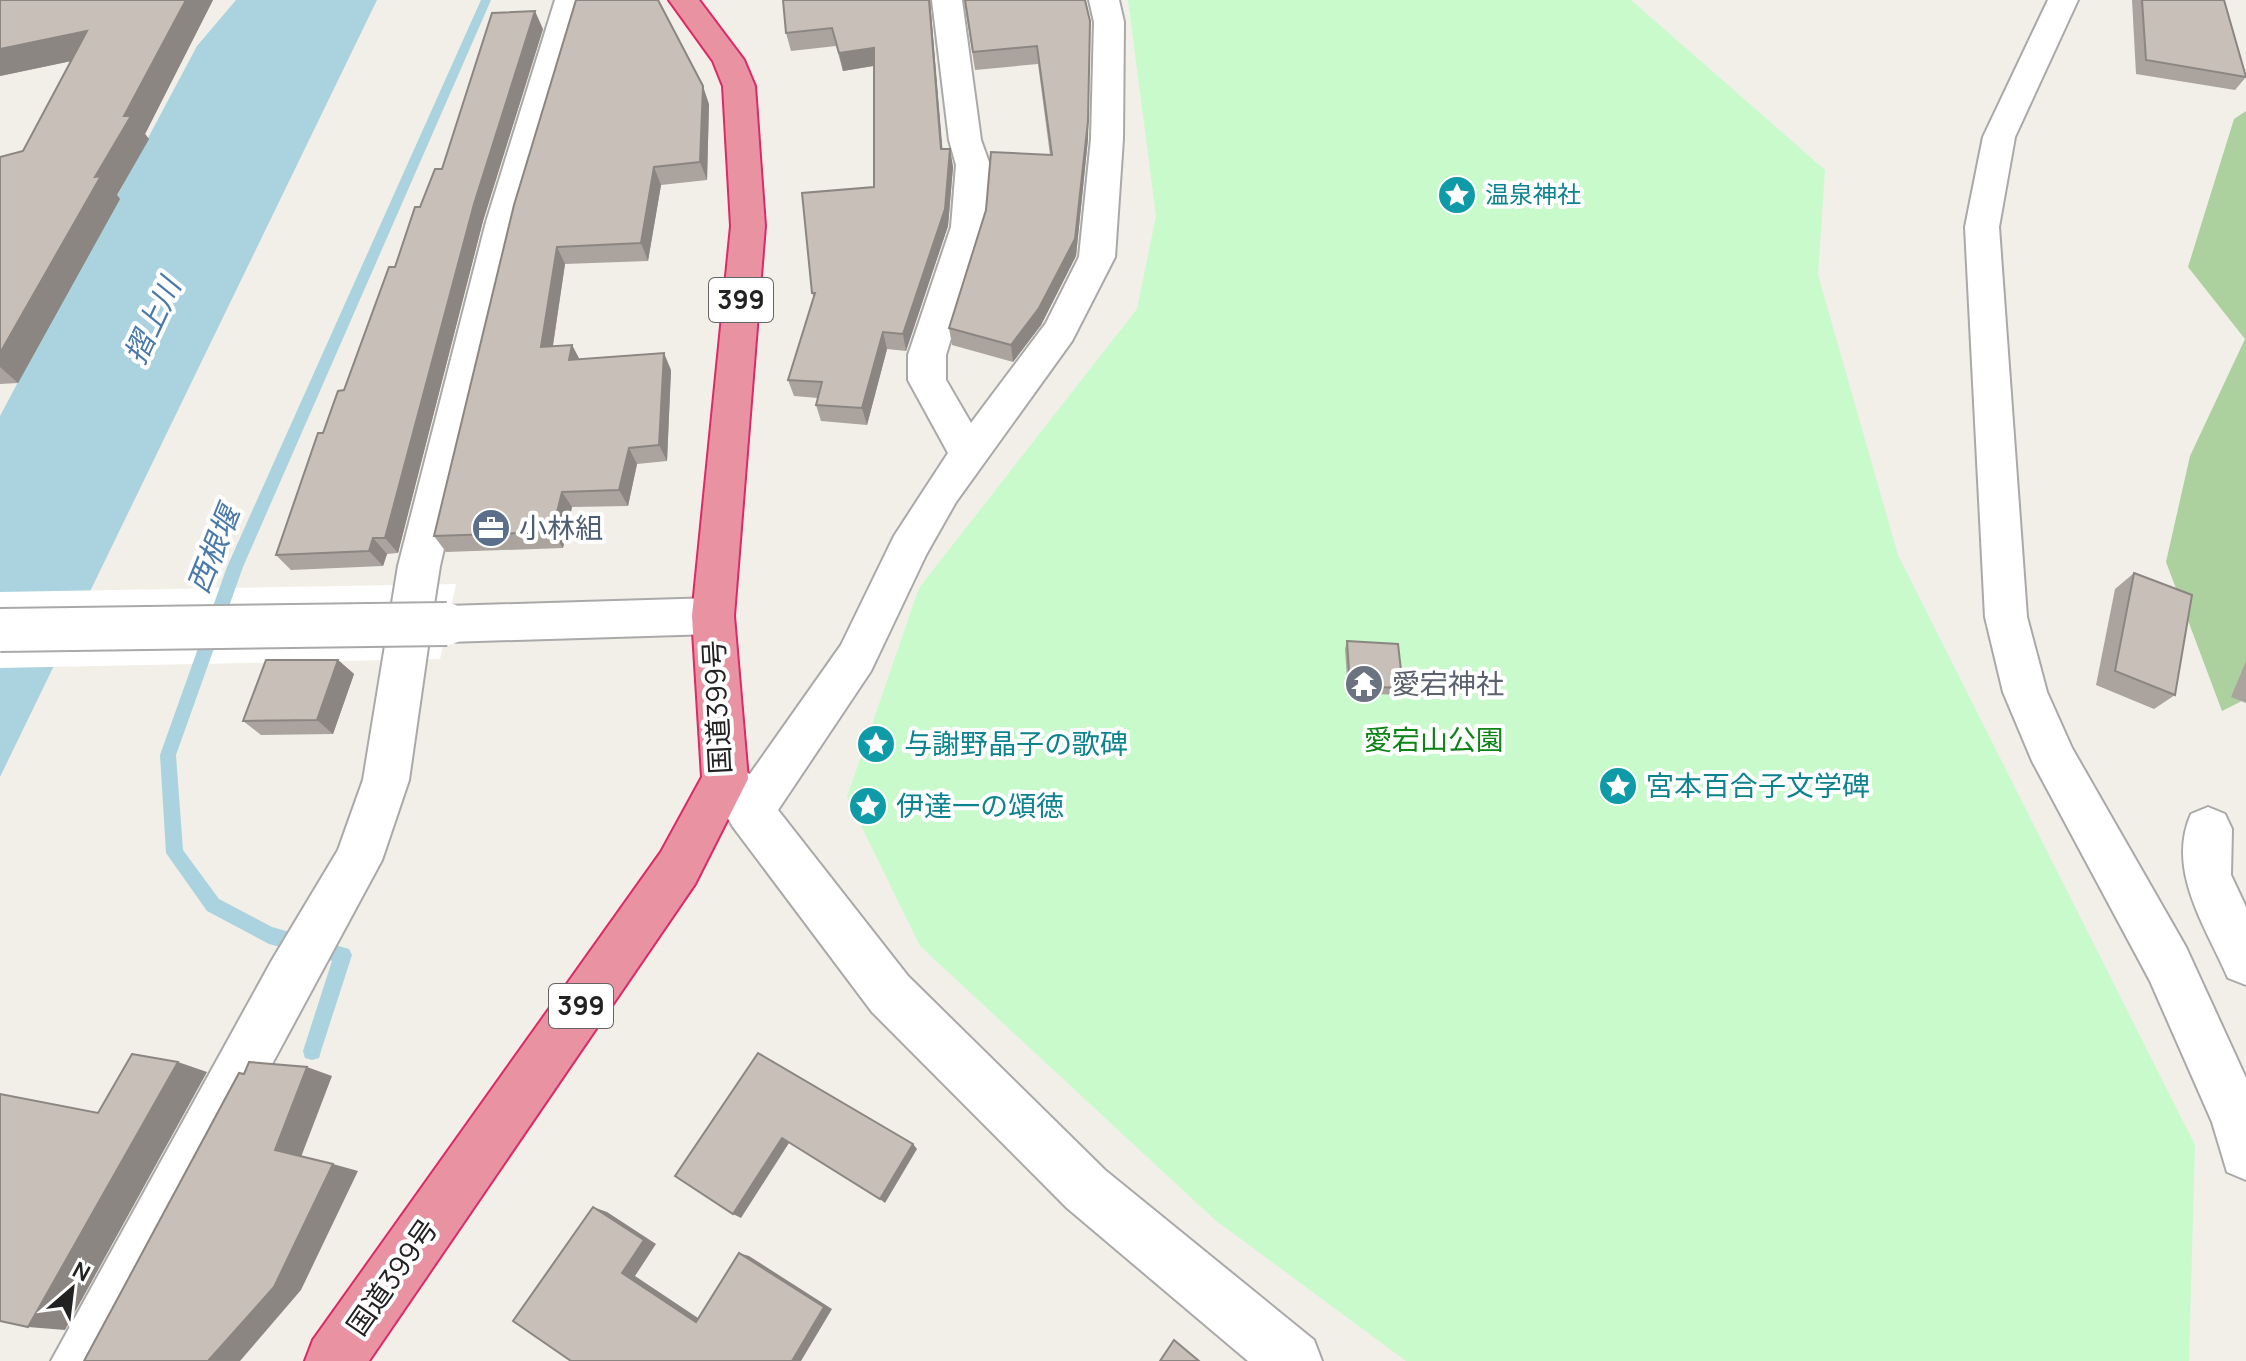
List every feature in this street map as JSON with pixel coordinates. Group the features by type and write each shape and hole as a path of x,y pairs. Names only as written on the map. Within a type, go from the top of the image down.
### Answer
{"highway":[{"name":"国道399号","path":"334,1361 678,868 738,795 713,616 748,226 739,86 728,60 684,0"}],"street":[{"path":"80,1361 290,977 358,860 386,780 419,566 503,222 570,0"},
{"path":"947,0 965,140 973,165 968,227 927,355 927,380 969,454"},
{"path":"1104,0 1109,22 1107,139 1097,257 1059,332 942,491 909,548 856,658 738,795 890,994 1086,1189 1293,1361"},
{"path":"2063,0 1999,137 1982,227 2006,617 2025,692 2055,761 2168,964 2238,1120 2246,1153"},
{"path":"0,630 447,624 713,616"},
{"path":"2208,829 2207,876 2246,961"}],"green space":[{"name":"愛宕山公園","path":"1128,0 1631,0 1825,170 1818,275 1898,555 2195,1145 2189,1361 1406,1361 1215,1220 920,946 847,797 919,588 1137,309 1156,216"},
{"path":"2246,111 2246,699 2222,711 2166,562 2190,456 2245,339 2188,267 2234,119"}],"water":[{"name":"摺上川","path":"236,0 377,0 0,777 0,416 197,46"}],"pier":[{"path":"456,584 440,659 0,668 0,592"}],"building":[{"path":"0,0 186,0 124,116 131,116 95,177 101,176 0,353 0,157 23,151 87,31 0,49"},
{"path":"576,0 658,0 703,86 700,162 654,167 641,243 557,247 541,347 572,345 569,360 664,353 659,445 629,448 619,490 562,492 552,532 434,536 514,205"},
{"path":"783,0 929,0 941,149 950,149 945,209 903,334 883,332 862,408 816,405 822,382 788,380 815,293 812,293 802,193 874,187 874,48 839,53 832,28 786,33"},
{"path":"965,0 1085,0 1090,21 1088,121 1075,239 1039,308 1011,345 949,328 986,210 991,152 1052,155 1037,46 973,52"},
{"path":"2142,0 2224,0 2246,77 2146,60"},
{"path":"535,11 474,204 385,538 373,538 369,551 276,555 318,433 323,433 338,391 344,390 389,267 395,267 415,207 420,207 435,169 442,169 492,13"},
{"path":"2134,573 2192,595 2175,695 2115,671"},
{"path":"1347,641 1398,644 1403,688 1350,686"},
{"path":"266,660 338,660 317,720 243,721"},
{"path":"758,1053 913,1144 880,1199 782,1138 733,1214 675,1176"},
{"path":"132,1054 178,1062 28,1327 0,1321 0,1094 98,1113"},
{"path":"249,1062 307,1067 275,1150 333,1164 274,1287 208,1361 84,1361 239,1073 244,1074"},
{"path":"593,1207 644,1240 622,1273 696,1322 739,1253 824,1307 792,1361 571,1361 513,1321"},
{"path":"1174,1340 1199,1361 1160,1361"}],"waterway":[{"name":"西根堰","path":"312,1051 343,955 269,935 213,905 175,853 168,755 235,567 486,0"}],"place":[{"name":"温泉神社","path":"1457,195"},
{"name":"小林組","path":"491,528"},
{"name":"愛宕神社","path":"1364,684"},
{"name":"与謝野晶子の歌碑","path":"876,744"},
{"name":"宮本百合子文学碑","path":"1618,786"},
{"name":"伊達一の頌徳","path":"868,806"}]}
